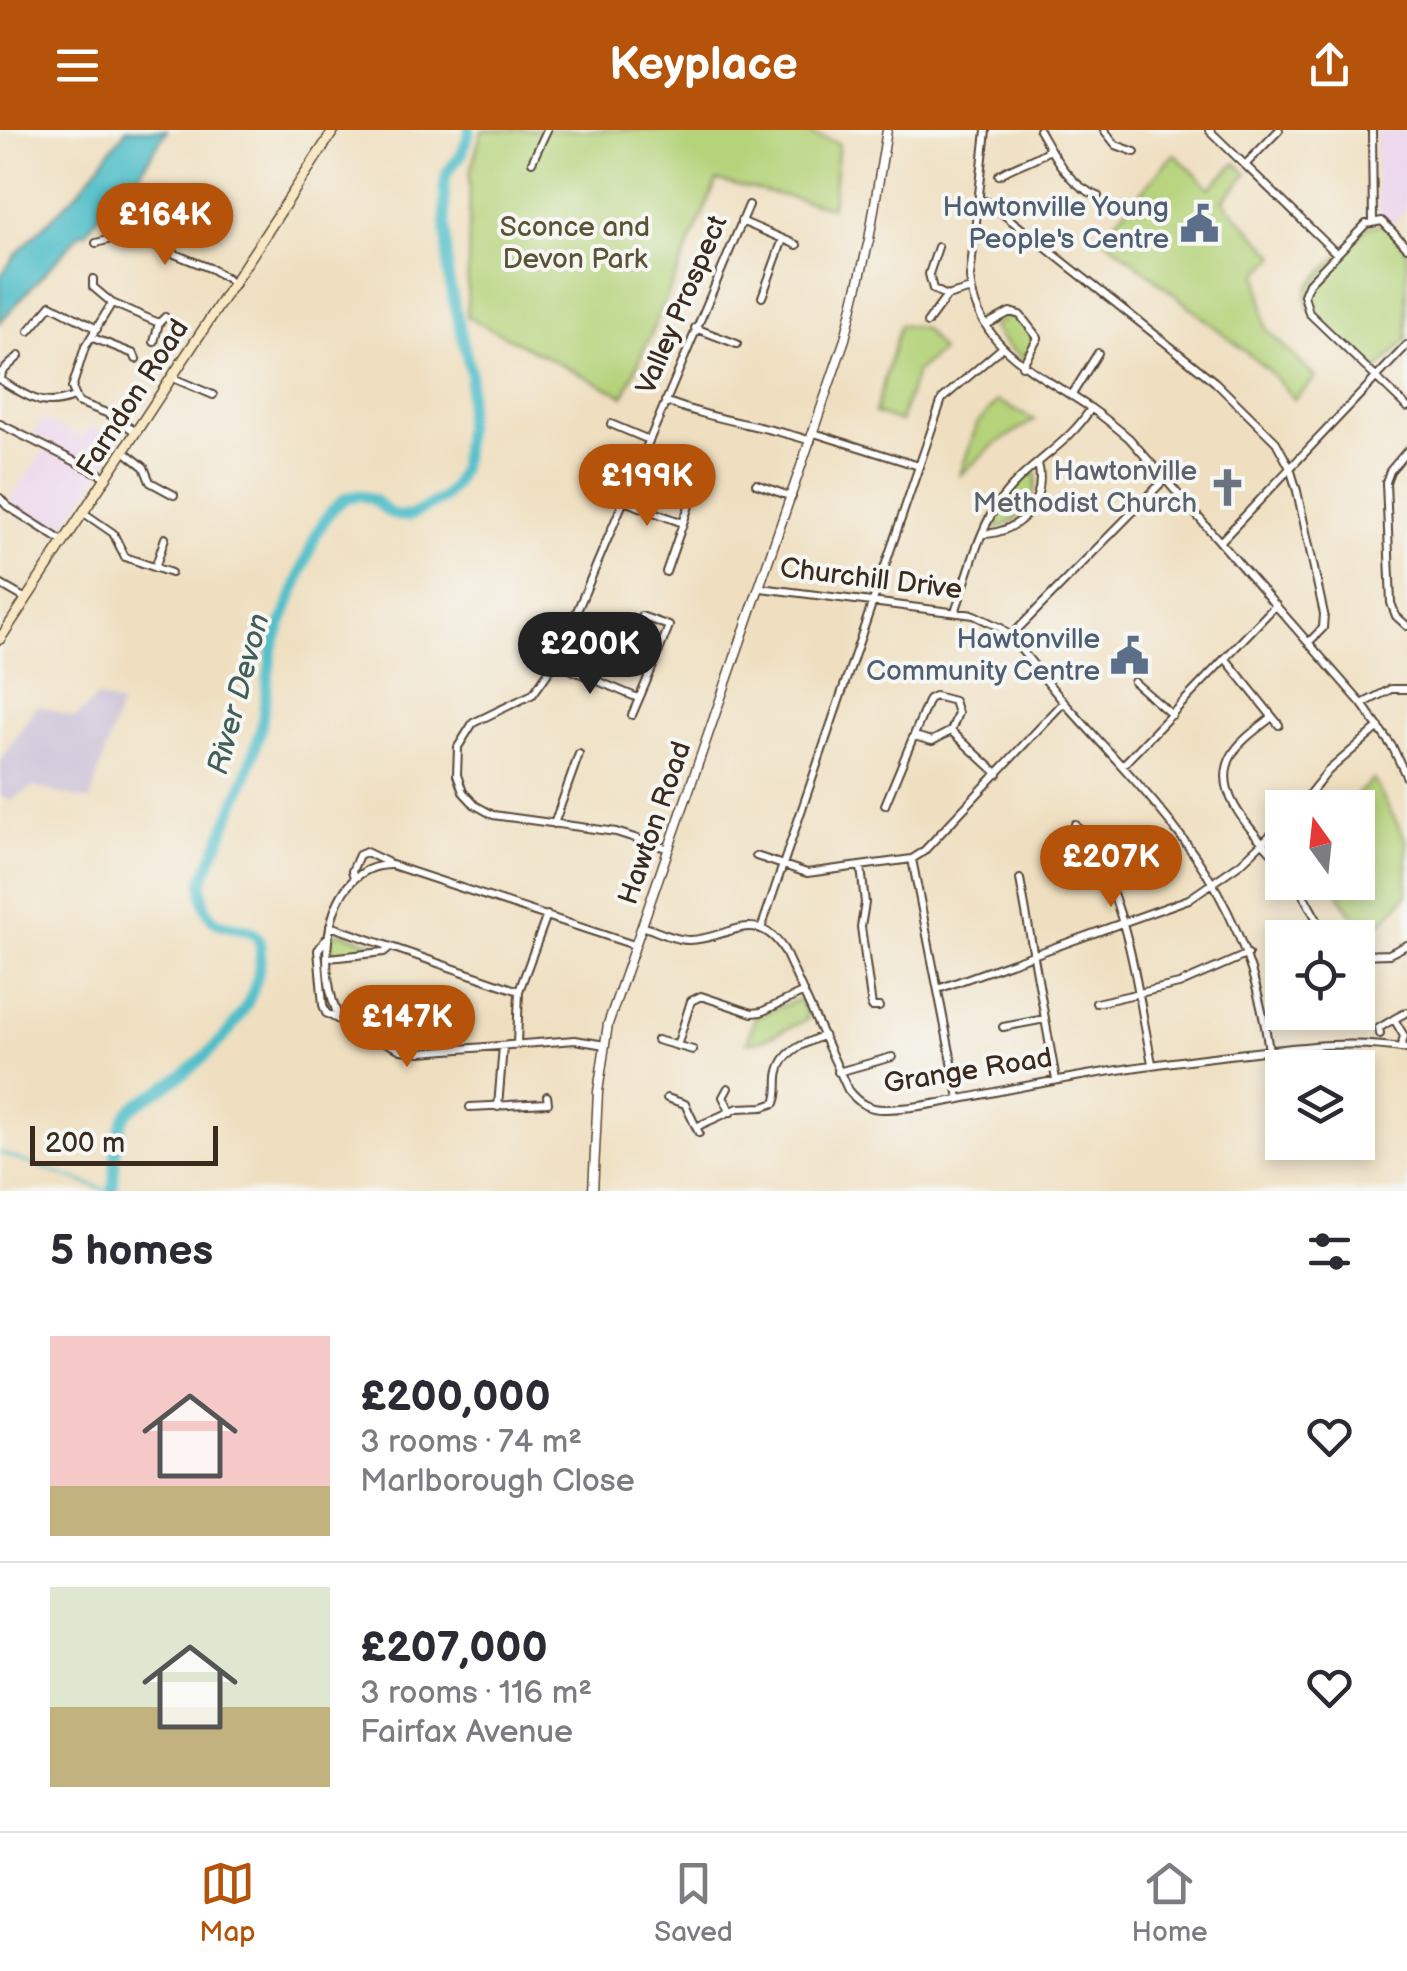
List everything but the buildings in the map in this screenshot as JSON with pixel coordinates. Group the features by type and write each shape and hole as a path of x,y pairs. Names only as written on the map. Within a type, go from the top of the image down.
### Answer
{"main road":[{"name":"Farndon Road","path":"0,639 334,130"}],"street":[{"path":"532,162 548,130"},
{"name":"Hawton Road","path":"593,1191 598,1092 608,1024 761,588 856,297 888,130"},
{"path":"986,130 981,200 970,263 971,289 986,325 1022,366 1091,408 1128,438 1362,704 1407,778"},
{"path":"1039,130 1073,180 1098,196"},
{"path":"1104,130 1110,140 1131,151 1123,160"},
{"path":"1209,130 1337,254"},
{"path":"1245,165 1279,130"},
{"path":"1372,130 1373,223"},
{"path":"999,176 1050,149"},
{"path":"981,200 1215,382 1276,442 1290,468 1325,618 1321,631 1309,642"},
{"name":"Valley Prospect","path":"670,849 616,832 492,815 463,792 456,762 458,747 473,724 533,694 556,663 748,205"},
{"path":"741,221 797,244"},
{"path":"1407,247 1382,222 1366,224 1305,288 1306,308 1407,407"},
{"path":"96,243 127,234 212,269 235,284"},
{"path":"762,297 783,239"},
{"path":"938,247 929,282 932,289 947,296"},
{"path":"86,293 93,283 112,303 162,320 154,342"},
{"path":"926,323 947,296 971,289"},
{"path":"112,303 85,348 72,388 78,402 138,432"},
{"path":"28,331 51,305 135,354"},
{"path":"986,325 1010,312 1020,314 1038,338 1022,366"},
{"path":"696,328 737,344"},
{"path":"1220,542 1407,344"},
{"path":"642,926 686,940 742,927 762,929 942,399 1003,347"},
{"path":"1071,396 1098,353"},
{"path":"18,356 2,372 1,380 22,396 51,403 74,396"},
{"path":"173,378 213,395"},
{"path":"665,400 704,416 812,437 919,466"},
{"path":"955,612 983,534 1002,498 1074,433 1091,408"},
{"path":"0,424 108,478"},
{"path":"611,424 649,440"},
{"path":"125,452 144,467 150,482 174,495"},
{"path":"1407,452 1390,471 1386,482 1392,603 1396,616 1407,626"},
{"path":"983,534 1004,530 1028,514 1040,485 1038,463"},
{"path":"1010,637 1165,479"},
{"path":"666,572 698,480"},
{"path":"756,484 792,496"},
{"path":"0,498 64,542"},
{"path":"624,501 683,524"},
{"path":"84,513 113,533 121,554 170,573"},
{"path":"156,568 165,538"},
{"path":"0,584 26,599"},
{"name":"Churchill Drive","path":"761,588 955,612 989,620 1010,637 1173,824 1214,883 1248,954 1270,1050"},
{"path":"1122,766 1276,605"},
{"path":"632,715 669,626 641,616 637,626"},
{"path":"1225,658 1279,725"},
{"path":"643,662 652,666"},
{"path":"556,663 638,698"},
{"path":"1134,682 1172,715"},
{"path":"1362,704 1392,690 1407,689"},
{"path":"885,805 929,699 934,696 954,701 958,714 951,731 932,740 914,736"},
{"path":"756,856 806,873 912,859 923,852 1063,702"},
{"path":"938,989 1124,924 1189,899 1214,883 1264,842 1232,802 1226,777 1234,750 1272,716"},
{"path":"1313,790 1328,771 1379,728"},
{"path":"951,731 998,774"},
{"path":"554,824 579,754"},
{"path":"1075,824 1109,878 1124,924 1152,1064"},
{"path":"354,876 358,855 366,852 634,945"},
{"path":"912,859 958,1098"},
{"path":"392,864 354,876 318,950 326,1013 406,1052 574,1040 605,1045"},
{"path":"861,867 865,903 862,927 872,1007"},
{"path":"1020,879 1056,1080"},
{"path":"516,1044 519,991 547,915"},
{"path":"330,926 519,991"},
{"name":"Grange Road","path":"762,929 784,950 838,1072 857,1101 871,1108 887,1109 1152,1064 1265,1051"},
{"path":"326,938 332,1000 341,1021"},
{"path":"1375,954 1389,954 1407,945"},
{"path":"329,958 390,948"},
{"path":"1096,1003 1179,984 1248,954"},
{"path":"678,1046 695,997 752,1013 802,993"},
{"path":"1380,1034 1379,1028 1407,1012"},
{"path":"749,1022 752,1013"},
{"path":"1005,1025 1045,1018"},
{"path":"1394,1020 1404,1036 1404,1049"},
{"path":"669,1103 685,1104 697,1130 730,1112 777,1106 778,1073 784,1058 794,1048 822,1036"},
{"path":"656,1040 694,1050"},
{"name":"Grange Road","path":"1270,1050 1326,1045 1404,1049"},
{"path":"498,1107 502,1046"},
{"path":"838,1072 892,1058"},
{"path":"502,1080 512,1080"},
{"path":"728,1088 721,1093 730,1112"},
{"path":"474,1105 548,1103 548,1096"}],"shaded area":[{"path":"1376,130 1407,130 1407,210 1390,226 1377,211"},
{"path":"43,419 82,438 90,426 120,443 62,530 55,531 9,502 49,443 34,433"},
{"path":"97,697 120,705 90,801 33,787 12,800 0,796 0,761 37,705 76,718"}],"green space":[{"name":"Sconce and Devon Park","path":"482,130 806,130 839,143 832,207 717,181 624,396 467,317 470,173"},
{"path":"1174,154 1210,188 1236,163 1247,174 1223,201 1276,256 1258,274 1266,329 1316,378 1294,399 1268,370 1102,236"},
{"path":"1383,224 1407,249 1407,339 1375,373 1308,307 1306,297 1309,286 1367,227"},
{"path":"1009,315 1018,317 1035,339 1024,359 992,327"},
{"path":"900,325 924,329 941,351 916,372 900,422 875,413"},
{"path":"998,401 1034,420 994,445 960,475 977,424"},
{"path":"1030,472 1036,472 1036,483 1025,510 1010,522 991,529 989,524 1004,500"},
{"path":"1373,779 1407,842 1407,895 1382,923 1356,917 1343,900 1375,900 1375,790 1362,790"},
{"path":"340,932 378,945 378,949 335,954 330,948 330,937"},
{"path":"800,999 808,1019 760,1041 747,1042 755,1017"}],"water":[{"path":"126,130 167,130 138,176 111,203 116,208 104,208 0,322 0,277 17,253 77,193"}],"waterway":[{"name":"River Devon","path":"113,1191 117,1142 126,1115 212,1050 238,1019 256,982 260,944 245,929 222,925 212,918 205,905 202,882 246,777 261,729 272,649 317,532 345,498 360,495 388,512 410,516 443,498 462,466 471,374 448,277 444,187 447,172 462,154 470,130"},
{"path":"0,1153 108,1191"}],"place":[{"name":"Hawtonville Young People's Centre","path":"1199,223"},
{"name":"Hawtonville Methodist Church","path":"1227,487"},
{"name":"Hawtonville Community Centre","path":"1130,655"}]}
